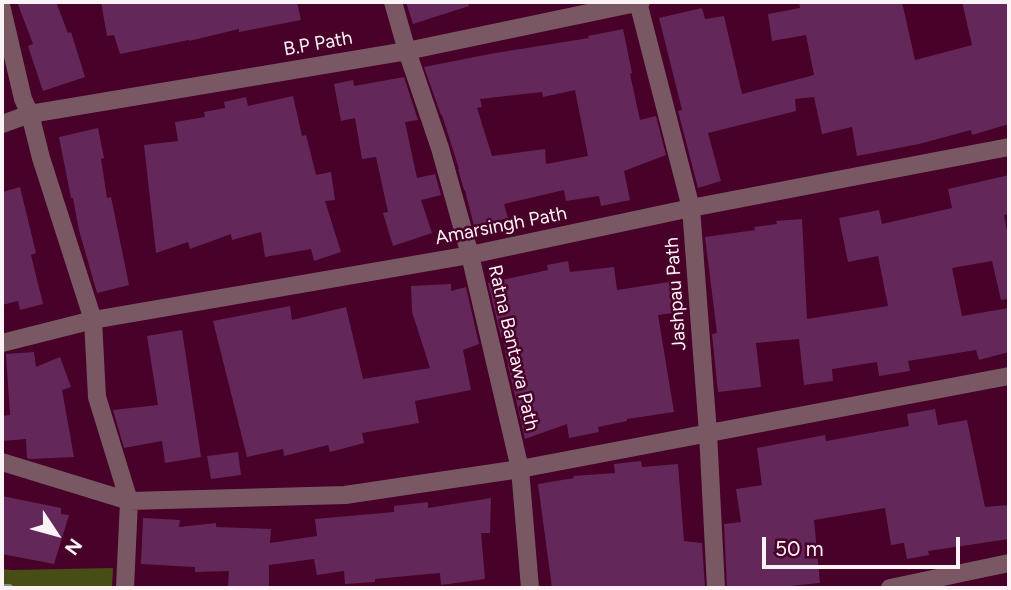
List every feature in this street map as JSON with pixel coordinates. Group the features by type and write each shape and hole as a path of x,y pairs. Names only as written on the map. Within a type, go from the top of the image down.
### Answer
{"street":[{"name":"Ratna Bantawa Path","path":"393,2 440,148 470,255 520,469 530,588"},
{"name":"B.P Path","path":"2,124 30,114 407,51 639,2"},
{"name":"Jashpau Path","path":"639,2 691,208 708,433 716,588"},
{"path":"2,9 20,88 93,320 97,397 129,501 125,588"},
{"name":"Amarsingh Path","path":"2,343 93,320 470,255 691,208 1009,147"},
{"path":"2,462 129,501 345,495 520,469 1009,376"},
{"path":"890,588 1009,563"}],"green space":[{"path":"113,568 112,588 2,588 2,569"}],"building":[{"path":"17,2 56,2 68,33 71,32 85,77 43,91 28,46 33,44"},
{"path":"101,2 297,2 301,20 239,32 239,29 120,54 114,35 107,36"},
{"path":"406,2 468,2 469,6 413,24"},
{"path":"799,2 902,2 915,60 972,45 962,2 1009,2 1009,124 972,135 971,130 857,156 852,127 822,134 814,97 795,99 796,111 708,133 721,181 698,188 678,111 682,110 659,18 702,8 705,19 724,16 742,94 814,75 806,35 772,41 768,14 800,8"},
{"path":"623,29 640,120 656,116 666,155 624,171 630,200 601,206 599,196 566,201 564,190 504,204 508,218 474,226 459,169 424,67 589,38 588,36","holes":["575,90 588,156 546,164 545,149 492,156 477,108 482,107 480,99 542,92 543,97"]},
{"path":"404,77 418,120 405,122 417,178 435,174 441,195 421,200 432,233 393,246 383,213 388,212 376,157 362,159 355,118 341,121 334,84 353,80 354,86"},
{"path":"293,96 302,136 306,135 316,175 331,172 335,200 325,201 341,252 314,261 311,249 265,257 261,232 232,240 231,234 190,249 188,242 156,253 144,145 178,141 175,122 205,117 204,112 225,108 224,102 246,97 248,106"},
{"path":"98,128 104,158 101,159 107,198 111,197 129,285 97,293 71,198 59,137"},
{"path":"1009,175 1009,214 1004,215 1009,242 1009,299 1001,300 992,261 952,268 962,316 1009,308 1009,352 979,360 976,350 908,361 910,371 879,376 877,362 832,369 833,381 804,385 799,339 756,343 761,387 718,392 712,334 717,333 705,237 755,230 754,227 777,224 776,221 802,219 807,319 888,306 878,256 848,262 839,218 879,210 882,224 952,208 948,189"},
{"path":"20,187 36,253 31,255 43,304 20,310 18,301 2,305 2,192"},
{"path":"568,261 570,272 614,267 617,290 669,282 673,313 658,315 674,412 627,419 598,427 599,432 569,438 567,424 525,439 503,337 488,283 548,270 547,265"},
{"path":"451,284 451,291 466,287 479,344 463,350 471,390 415,401 419,423 362,433 364,443 330,452 328,445 284,456 283,449 247,457 213,321 290,306 292,320 346,307 363,379 430,368 412,312 411,286"},
{"path":"182,330 201,457 165,463 162,441 124,448 113,410 158,405 147,336"},
{"path":"34,352 36,367 60,357 71,387 62,390 74,457 30,459 27,458 26,439 2,441 2,416 10,415 6,354"},
{"path":"935,409 938,425 967,420 985,507 1009,505 1009,539 928,551 929,555 907,559 904,543 891,545 885,508 814,520 820,583 769,588 727,588 724,524 741,522 736,489 762,485 757,448 825,435 826,441 909,426 907,414"},
{"path":"238,452 241,475 211,479 207,456"},
{"path":"641,461 642,467 678,464 684,541 702,543 705,588 552,588 538,484 574,478 573,476 615,473 614,464"},
{"path":"2,496 61,508 61,514 69,515 54,564 2,554"},
{"path":"491,498 490,533 481,533 485,579 441,585 440,573 345,584 344,571 317,575 314,559 269,565 269,588 228,588 229,571 195,572 195,567 141,564 143,518 180,520 179,527 216,523 216,527 271,529 270,543 317,536 315,519 394,512 394,506 428,502 428,508"}],"waterway":[{"path":"2,588 9,588"}]}
